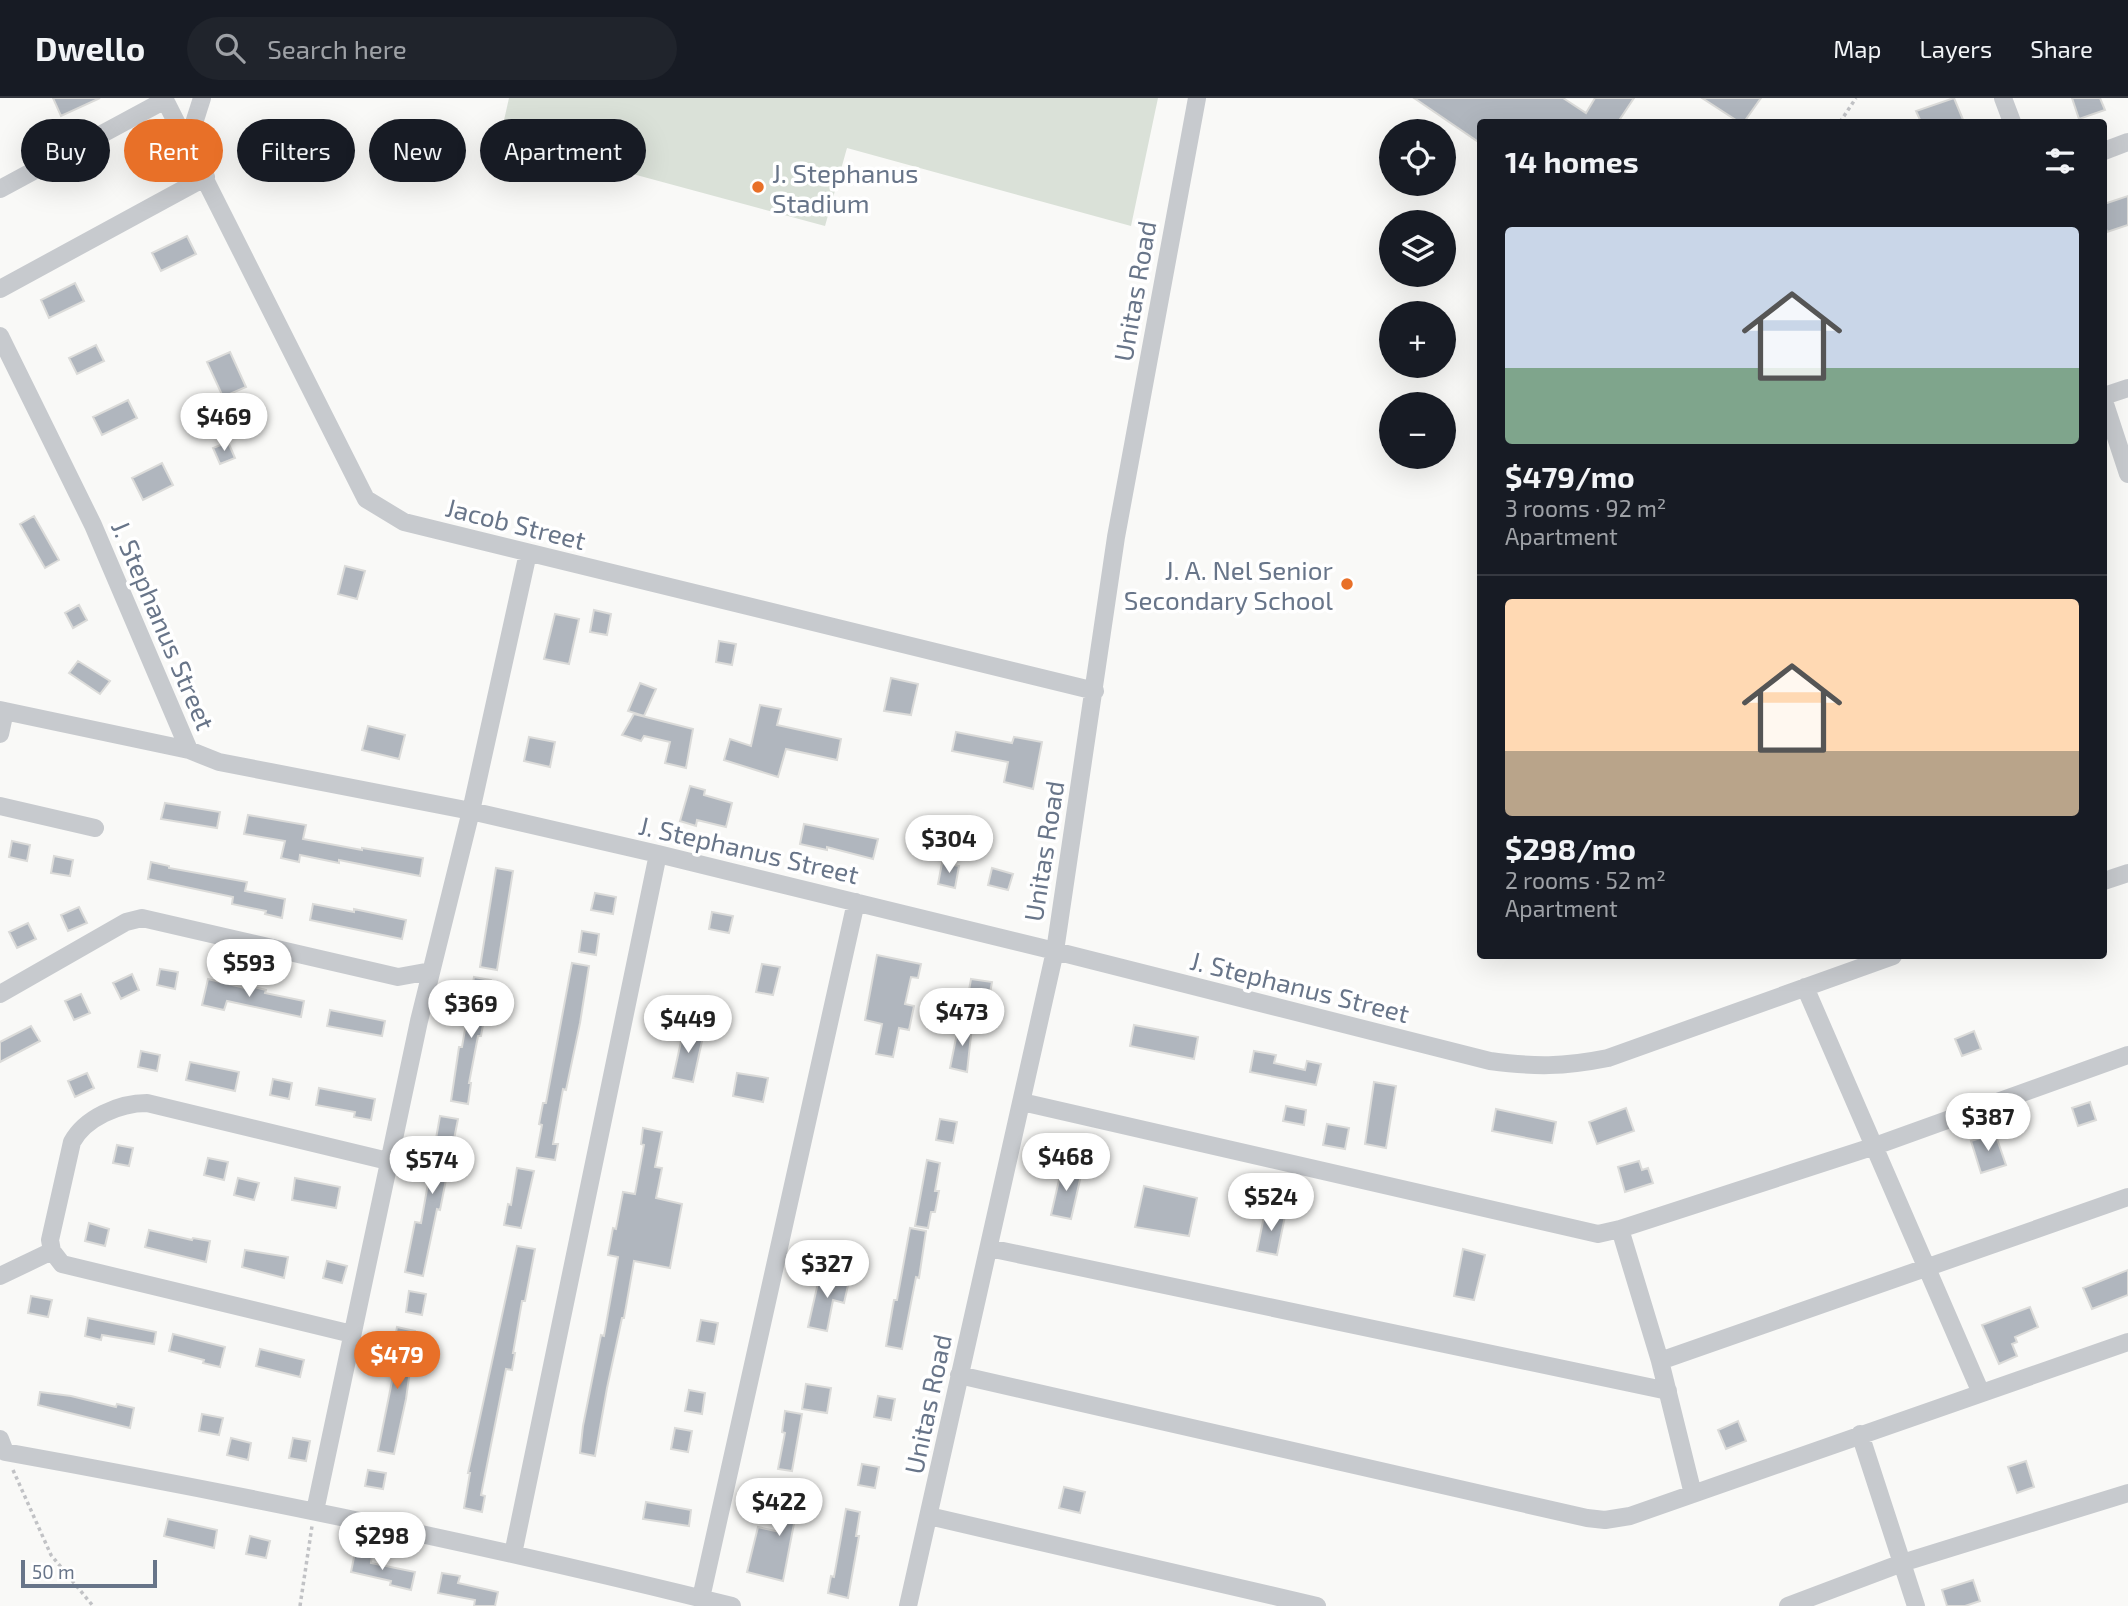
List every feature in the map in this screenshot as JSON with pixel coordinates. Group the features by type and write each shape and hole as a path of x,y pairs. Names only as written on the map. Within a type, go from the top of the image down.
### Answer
{"street":[{"path":"195,119 202,98"},
{"name":"Unitas Road","path":"908,1606 1055,951 1116,537 1197,98"},
{"path":"2003,98 2011,119"},
{"path":"0,189 164,99"},
{"name":"Jacob Street","path":"164,99 175,119"},
{"path":"2107,150 2128,142"},
{"path":"0,289 197,182"},
{"name":"Jacob Street","path":"208,182 366,499 404,522 1095,691"},
{"name":"J. Stephanus Street","path":"0,336 93,525 190,750 219,762 471,811 658,854 1490,1061 1537,1067 1608,1058 1884,959"},
{"path":"2107,397 2128,388"},
{"path":"2107,408 2128,474"},
{"path":"315,1510 388,1161 471,811 528,553"},
{"path":"0,734 2,711 190,750"},
{"path":"0,806 94,828"},
{"path":"513,1554 658,854"},
{"path":"2107,880 2128,873"},
{"path":"701,1598 856,902"},
{"path":"0,994 126,922 142,918 398,977 431,971"},
{"path":"1805,987 1981,1393"},
{"path":"1022,1102 1598,1234 1875,1146 2128,1055"},
{"path":"352,1334 62,1264 52,1251 50,1240 72,1142 78,1130 88,1122 135,1103 146,1103 388,1161"},
{"path":"1660,1361 2128,1197"},
{"path":"1620,1229 1660,1361 1693,1494"},
{"path":"989,1248 1668,1391"},
{"path":"0,1276 52,1251"},
{"path":"959,1375 1605,1520 1630,1516 2128,1342"},
{"path":"1860,1434 1916,1606"},
{"path":"3,1445 315,1510 732,1606"},
{"path":"1788,1606 1902,1563 2128,1493"},
{"path":"929,1516 1317,1606"}],"path":[{"path":"1842,119 1856,98"},
{"path":"3,1445 51,1555 93,1606"},
{"path":"300,1606 315,1510"}],"shaded area":[{"name":"J. Stephanus Stadium","path":"509,98 1158,98 1131,226 847,148 825,226 646,178 646,119 504,119"}],"building":[{"path":"53,98 100,98 61,116"},
{"path":"1414,98 1563,98 1586,113 1595,98 1634,98 1620,119 1477,119 1477,141 1456,127 1456,119 1445,119"},
{"path":"1702,98 1761,98 1746,119 1734,119"},
{"path":"1954,98 1963,119 1920,119 1916,111"},
{"path":"2072,98 2100,98 2105,110 2079,119"},
{"path":"2128,196 2128,225 2107,232 2107,203"},
{"path":"187,236 196,254 161,271 152,253"},
{"path":"75,283 84,301 49,318 41,300"},
{"path":"96,345 104,361 77,374 69,358"},
{"path":"230,352 246,387 223,397 207,362"},
{"path":"128,400 137,418 102,435 93,417"},
{"path":"228,442 235,458 220,464 213,448"},
{"path":"162,463 173,485 143,500 132,478"},
{"path":"34,516 59,560 45,568 20,524"},
{"path":"345,566 365,571 357,599 338,594"},
{"path":"79,605 87,620 73,628 65,613"},
{"path":"594,610 611,614 607,635 590,632"},
{"path":"555,614 579,619 569,664 544,659"},
{"path":"719,641 736,644 732,665 716,662"},
{"path":"78,661 110,681 100,694 69,673"},
{"path":"891,678 918,684 911,715 884,711"},
{"path":"640,683 656,689 644,716 628,711"},
{"path":"760,705 781,709 777,725 841,739 837,760 786,749 778,777 724,760 730,739 751,746"},
{"path":"634,714 693,729 686,768 665,763 670,742 644,736 641,741 622,735"},
{"path":"368,726 405,735 399,759 362,750"},
{"path":"956,732 1012,743 1014,737 1042,742 1033,789 1004,782 1008,762 952,751"},
{"path":"529,737 555,742 550,767 524,761"},
{"path":"690,786 705,790 704,795 732,803 726,827 697,820 696,826 680,821"},
{"path":"165,803 220,812 217,828 161,819"},
{"path":"248,815 306,825 303,839 423,858 420,876 339,860 339,863 300,855 299,862 281,858 285,841 244,834"},
{"path":"804,824 878,839 873,859 827,847 827,850 800,844"},
{"path":"12,841 30,845 27,861 9,857"},
{"path":"54,856 73,860 70,876 51,873"},
{"path":"151,862 169,868 247,882 245,891 285,899 282,918 265,914 266,911 232,904 233,897 148,879"},
{"path":"942,863 959,866 955,888 938,884"},
{"path":"496,868 513,871 497,970 480,967"},
{"path":"992,868 1013,874 1008,890 988,885"},
{"path":"595,893 616,897 613,914 591,910"},
{"path":"313,904 406,920 402,939 310,920"},
{"path":"79,907 87,923 68,931 61,915"},
{"path":"712,912 733,916 729,933 709,929"},
{"path":"28,923 36,939 17,948 9,932"},
{"path":"582,931 599,934 596,955 579,952"},
{"path":"877,955 921,964 918,978 911,977 905,1004 914,1006 909,1030 899,1028 893,1057 876,1054 882,1024 865,1020"},
{"path":"572,963 589,966 580,1023 566,1090 563,1089 553,1144 558,1144 555,1160 536,1157 542,1125 539,1124 543,1103 546,1103"},
{"path":"762,964 780,967 773,995 756,992"},
{"path":"160,969 178,972 175,989 157,985"},
{"path":"132,974 139,990 121,999 113,983"},
{"path":"474,977 491,980 469,1083 468,1104 451,1101"},
{"path":"208,979 249,989 250,986 266,990 265,993 304,1001 301,1017 227,1001 224,1010 202,1005"},
{"path":"971,979 992,982 989,999 968,996"},
{"path":"81,994 90,1013 74,1020 65,1001"},
{"path":"330,1010 385,1021 382,1036 327,1026"},
{"path":"959,1023 972,1026 967,1072 950,1068"},
{"path":"1134,1025 1198,1037 1194,1059 1130,1046"},
{"path":"31,1026 40,1041 0,1062 0,1042"},
{"path":"684,1028 704,1032 693,1082 673,1078"},
{"path":"1974,1031 1981,1049 1962,1056 1955,1039"},
{"path":"141,1051 160,1055 157,1071 138,1067"},
{"path":"1254,1051 1276,1055 1274,1063 1305,1070 1307,1061 1321,1064 1316,1085 1250,1072"},
{"path":"190,1062 239,1072 235,1091 186,1080"},
{"path":"87,1073 94,1088 75,1097 68,1081"},
{"path":"737,1073 768,1078 763,1102 733,1096"},
{"path":"273,1079 292,1083 289,1099 270,1095"},
{"path":"1374,1082 1396,1086 1386,1148 1365,1144"},
{"path":"319,1088 375,1099 371,1120 354,1117 355,1112 316,1105"},
{"path":"2090,1102 2096,1120 2078,1126 2072,1108"},
{"path":"1286,1106 1306,1110 1304,1125 1283,1121"},
{"path":"1626,1108 1634,1131 1597,1144 1589,1122"},
{"path":"1496,1109 1556,1122 1552,1143 1492,1131"},
{"path":"440,1116 458,1119 440,1210 437,1209 423,1276 405,1272 415,1222 421,1223"},
{"path":"940,1119 957,1122 953,1143 936,1140"},
{"path":"1327,1124 1349,1128 1345,1149 1323,1145"},
{"path":"643,1128 662,1132 655,1167 662,1168 656,1198 682,1204 670,1268 634,1261 595,1456 580,1453 583,1426 601,1335 604,1336 618,1257 608,1255 623,1192 635,1194 644,1145 641,1144"},
{"path":"1995,1133 2006,1165 1981,1173 1971,1141"},
{"path":"117,1145 133,1148 129,1166 113,1163"},
{"path":"208,1158 228,1162 224,1180 204,1175"},
{"path":"927,1160 940,1163 935,1191 939,1191 935,1212 931,1212 928,1228 915,1226"},
{"path":"1639,1161 1642,1170 1648,1168 1653,1183 1625,1192 1618,1167"},
{"path":"1062,1167 1082,1171 1071,1219 1051,1215"},
{"path":"517,1168 534,1171 521,1228 504,1225 508,1204 511,1205"},
{"path":"238,1178 259,1183 254,1200 234,1195"},
{"path":"295,1178 340,1187 336,1208 292,1200"},
{"path":"1144,1186 1197,1198 1189,1236 1135,1227"},
{"path":"1265,1211 1285,1216 1277,1255 1257,1251"},
{"path":"89,1223 109,1229 105,1246 85,1241"},
{"path":"910,1228 926,1231 919,1278 916,1277 902,1349 886,1346"},
{"path":"149,1230 192,1240 210,1241 206,1262 145,1247"},
{"path":"517,1246 535,1249 525,1301 522,1301 512,1370 506,1369 481,1495 485,1496 482,1512 464,1508 468,1473"},
{"path":"1463,1249 1485,1255 1474,1300 1454,1296"},
{"path":"245,1250 288,1257 284,1278 242,1267"},
{"path":"327,1261 347,1266 342,1283 323,1278"},
{"path":"2128,1270 2128,1295 2092,1309 2083,1288"},
{"path":"820,1274 849,1281 844,1303 833,1300 827,1331 808,1327"},
{"path":"409,1291 426,1294 422,1315 406,1312"},
{"path":"31,1296 52,1300 48,1317 28,1313"},
{"path":"2030,1307 2038,1327 2015,1337 2017,1342 2012,1344 2017,1356 1999,1364 1982,1325"},
{"path":"88,1318 156,1332 154,1344 102,1335 101,1340 85,1336"},
{"path":"701,1320 718,1323 714,1344 697,1341"},
{"path":"397,1327 415,1331 406,1399 394,1454 378,1451 392,1381"},
{"path":"173,1334 225,1347 220,1367 169,1351"},
{"path":"260,1349 304,1360 300,1377 256,1366"},
{"path":"806,1384 831,1388 827,1413 802,1409"},
{"path":"689,1390 705,1393 702,1414 685,1411"},
{"path":"40,1392 134,1408 130,1428 38,1405"},
{"path":"878,1396 895,1399 891,1420 874,1417"},
{"path":"785,1411 802,1414 792,1471 778,1469 785,1433 782,1432"},
{"path":"202,1414 223,1418 219,1435 199,1431"},
{"path":"1738,1421 1746,1441 1726,1449 1718,1430"},
{"path":"675,1428 692,1431 688,1452 671,1449"},
{"path":"231,1438 251,1443 248,1460 227,1455"},
{"path":"293,1438 310,1441 306,1461 289,1458"},
{"path":"2026,1461 2034,1487 2017,1493 2008,1467"},
{"path":"862,1464 879,1467 875,1488 858,1485"},
{"path":"368,1470 386,1473 383,1489 365,1486"},
{"path":"1064,1487 1085,1492 1080,1513 1059,1508"},
{"path":"788,1488 813,1492 809,1515 796,1513 783,1581 747,1572 758,1527 780,1532"},
{"path":"646,1502 691,1510 689,1526 643,1519"},
{"path":"846,1509 860,1512 856,1536 859,1536 848,1598 828,1593 831,1576 834,1577"},
{"path":"168,1519 217,1530 214,1548 164,1536"},
{"path":"250,1536 270,1541 266,1558 246,1554"},
{"path":"355,1552 372,1555 371,1563 415,1572 411,1590 390,1585 391,1581 351,1572"},
{"path":"442,1573 460,1576 458,1583 498,1592 495,1606 474,1606 475,1600 438,1593"},
{"path":"1973,1580 1980,1601 1965,1606 1947,1606 1942,1590"}],"place":[{"name":"J. Stephanus Stadium","path":"758,187"},
{"name":"J. A. Nel Senior Secondary School","path":"1347,584"}]}
